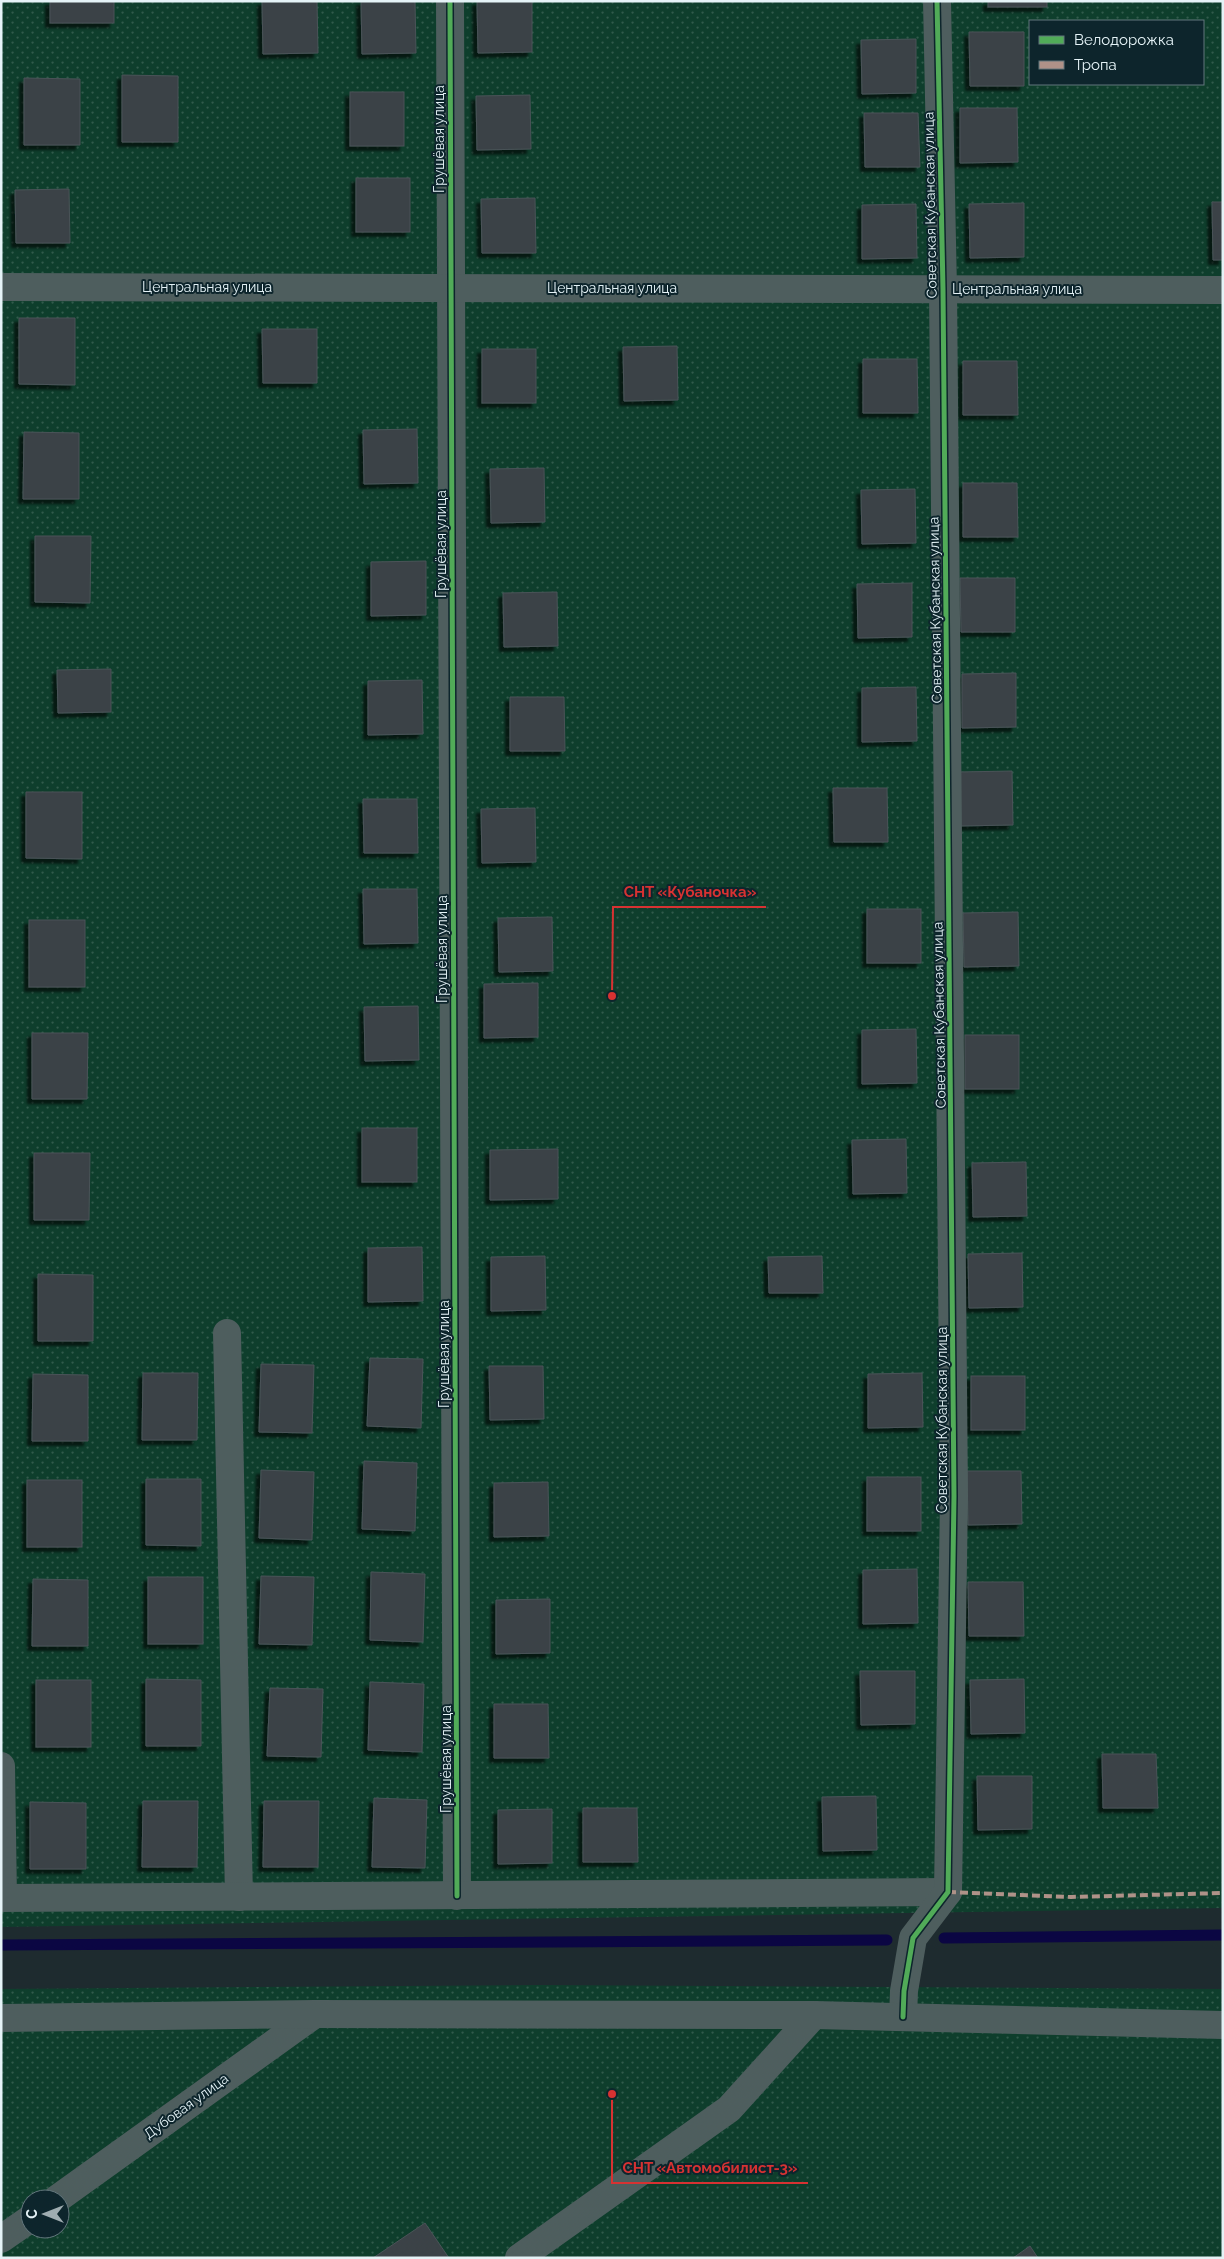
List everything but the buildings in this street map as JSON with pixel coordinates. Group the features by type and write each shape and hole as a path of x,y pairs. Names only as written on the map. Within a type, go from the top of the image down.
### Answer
{"street":[{"name":"Грушёвая улица","path":"450,1 457,1896"},
{"name":"Советская Кубанская улица","path":"937,1 943,289 954,1496 948,1892"},
{"name":"Центральная улица","path":"1,287 1223,290"},
{"path":"226,1333 239,1897"},
{"path":"1,1766 2,1898 948,1892"},
{"path":"903,2017 904,1992 913,1938 948,1892"},
{"path":"1,2018 316,2014 814,2015 1223,2024"},
{"name":"Дубовая улица","path":"70,2190 316,2014"},
{"path":"519,2258 729,2108 814,2015"},
{"path":"1,2239 20,2226"}],"green space":[{"path":"1,1 1223,1 1223,1908 1,1927"},
{"path":"540,1985 1223,1989 1223,2258 1,2258 1,1989"}],"waterway":[{"path":"944,1938 1223,1935"},
{"path":"1,1945 887,1940"}],"marked path":[{"path":"948,1892 1071,1897 1223,1893"}],"cycle path":[{"path":"450,1 457,1896"},
{"path":"903,2017 904,1991 913,1938 948,1892 954,1496 943,289 937,1"}],"place":[{"name":"СНТ «Кубаночка»","path":"612,996"},
{"name":"СНТ «Автомобилист-3»","path":"612,2094"}]}
